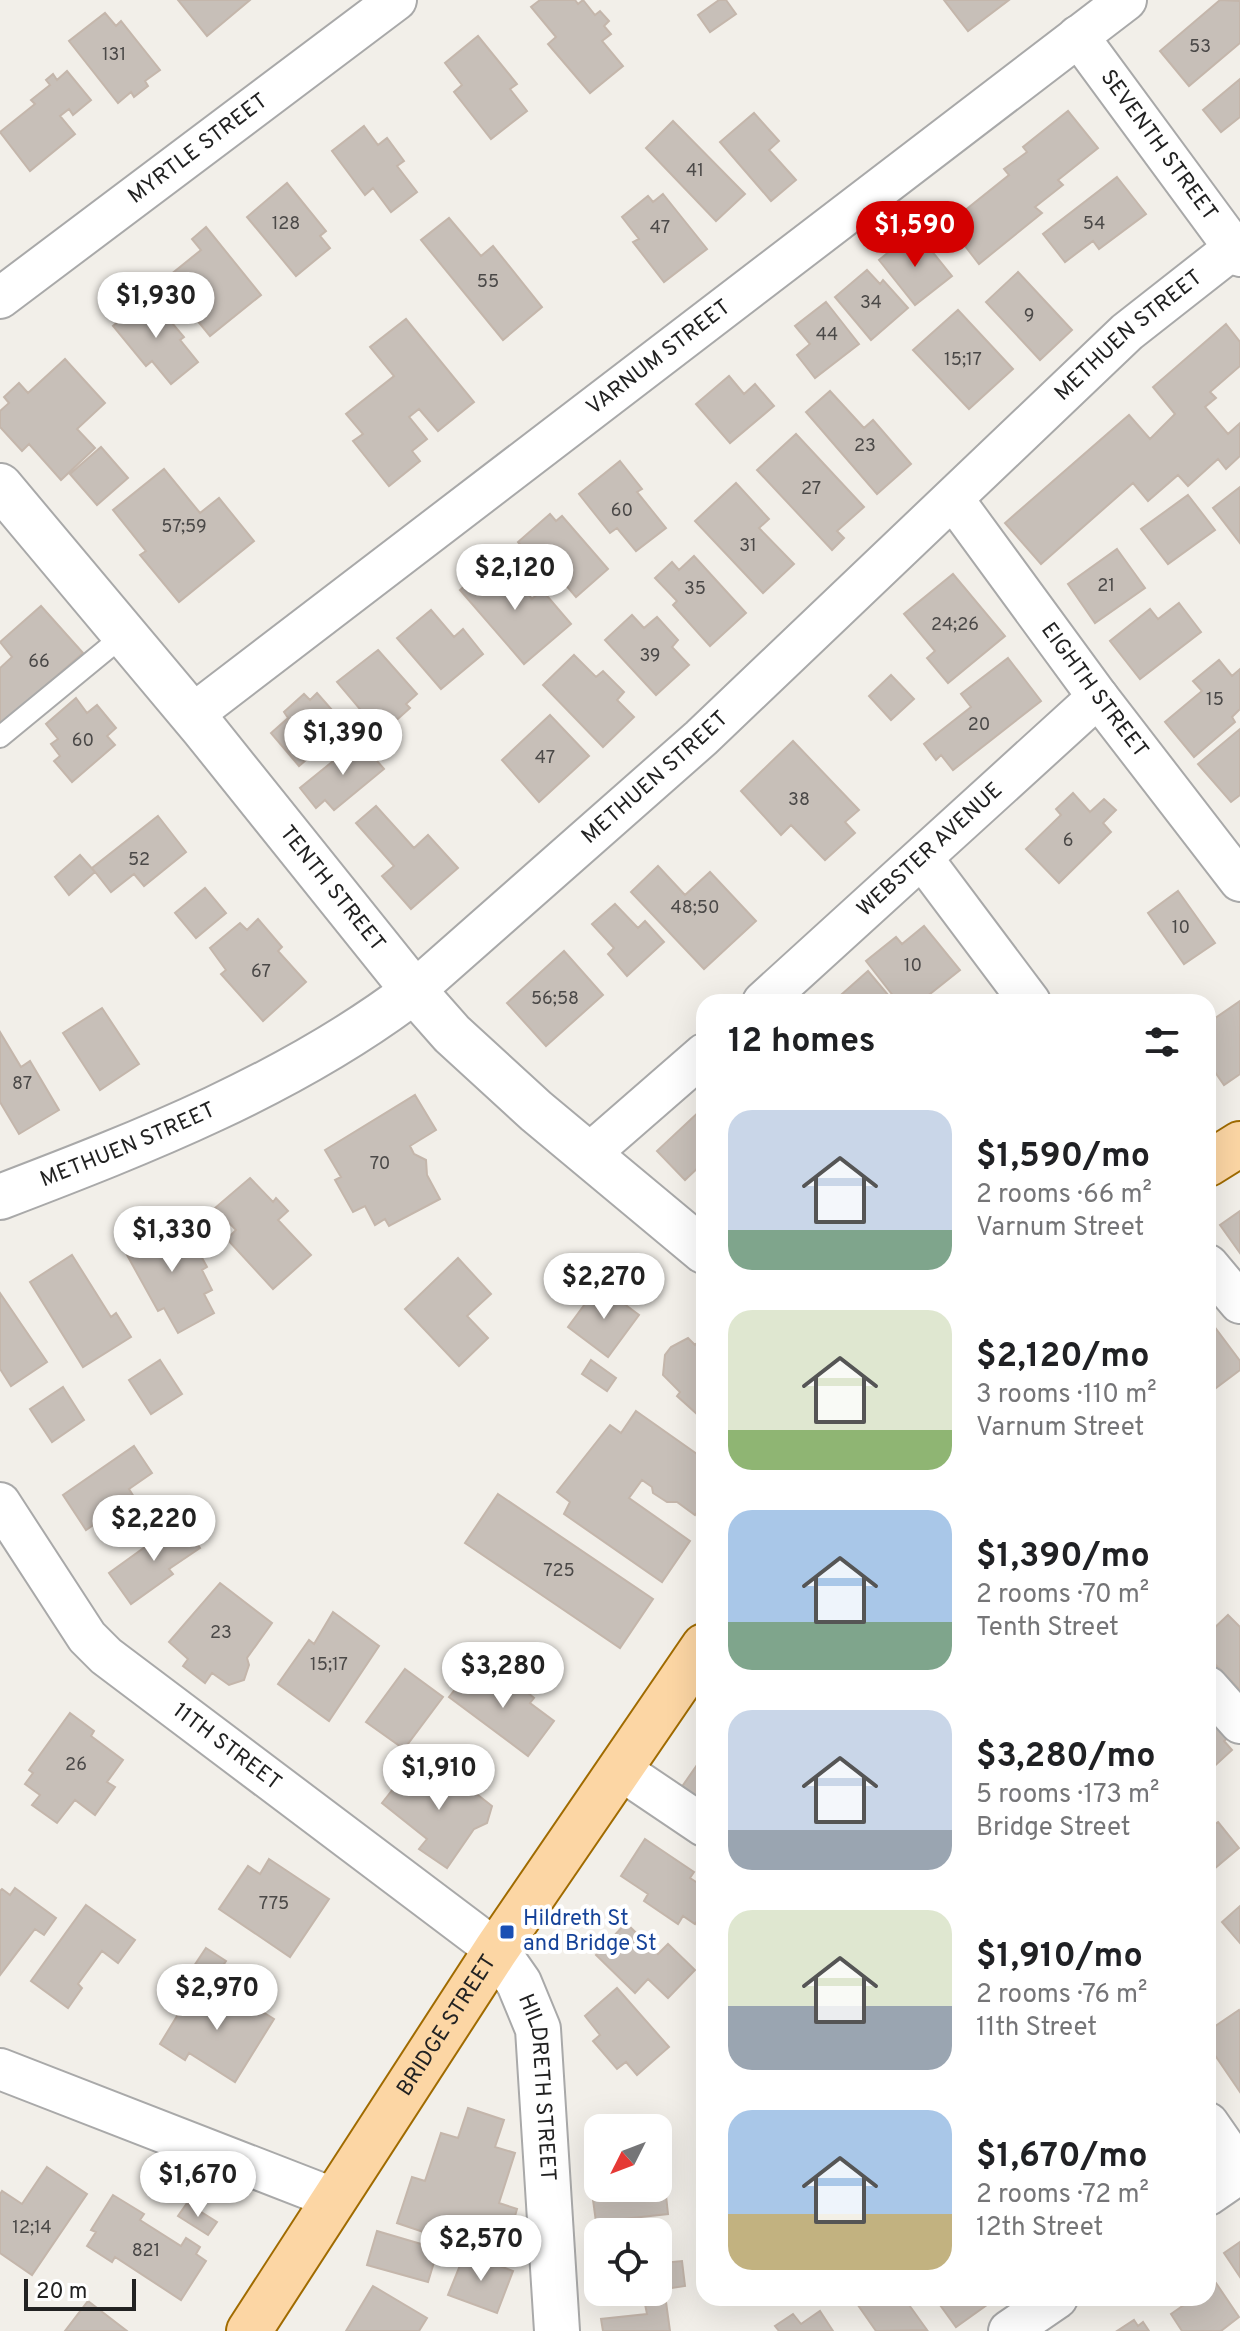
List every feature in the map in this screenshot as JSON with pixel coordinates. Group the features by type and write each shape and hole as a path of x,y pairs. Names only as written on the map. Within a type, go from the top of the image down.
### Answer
{"main road":[{"path":"1216,1159 1240,1144"},
{"name":"BRIDGE STREET","path":"249,2331 496,1950 696,1658"}],"street":[{"name":"MYRTLE STREET","path":"0,298 396,0"},
{"name":"VARNUM STREET","path":"192,715 1126,0"},
{"name":"SEVENTH STREET","path":"1078,36 1237,252"},
{"name":"METHUEN STREET","path":"0,1197 232,1102 368,1025 414,991 701,738 1127,332 1237,252"},
{"name":"TENTH STREET","path":"0,486 192,715 452,1034 588,1155 696,1244"},
{"name":"EIGHTH STREET","path":"953,499 1098,697 1240,881"},
{"name":"WEBSTER AVENUE","path":"772,994 1098,697"},
{"path":"922,858 1024,994"},
{"path":"588,1155 696,1061"},
{"path":"1216,1274 1240,1303"},
{"name":"11TH STREET","path":"0,1503 87,1637 106,1656 496,1950"},
{"path":"1216,1696 1240,1723"},
{"path":"621,1770 696,1821"},
{"name":"HILDRETH STREET","path":"496,1950 519,1983 538,2029 557,2331"},
{"path":"0,2069 335,2199"},
{"path":"1216,2135 1240,2171 1216,2189"},
{"path":"1009,2331 1045,2306"}],"lane":[{"path":"0,737 124,635"}],"building":[{"path":"178,0 250,0 207,36"},
{"path":"540,0 575,0 578,4 583,0 595,15 600,11 609,21 604,26 611,34 602,41 623,66 590,93 548,44 556,37 531,7"},
{"path":"719,0 726,0 736,14 710,32 698,15"},
{"path":"944,0 1009,0 968,31"},
{"path":"1220,0 1240,1 1240,43 1189,86 1160,51"},
{"path":"105,13 116,26 121,21 160,70 145,81 148,86 134,97 131,92 118,103 69,41"},
{"path":"478,36 517,84 510,89 527,111 491,139 454,92 462,85 445,63"},
{"path":"67,71 91,100 73,115 69,109 60,116 75,134 30,171 0,132 35,104 31,100 50,85 46,80 53,74 57,80"},
{"path":"1240,79 1240,117 1221,132 1203,110"},
{"path":"1068,111 1098,148 1058,180 1063,185 1035,207 1042,213 979,264 948,224 1009,175 1004,169 1027,152 1023,147"},
{"path":"754,113 779,141 769,150 796,180 771,201 720,142"},
{"path":"673,121 745,194 716,221 646,148"},
{"path":"364,126 378,145 387,138 404,161 397,166 417,192 391,212 373,188 365,195 332,151"},
{"path":"1117,177 1146,214 1099,249 1093,241 1065,262 1043,234"},
{"path":"287,183 326,231 320,236 330,248 296,276 247,217"},
{"path":"663,194 707,249 664,282 633,242 639,239 622,217 648,196 653,202"},
{"path":"449,218 481,256 493,246 542,307 503,340 421,240"},
{"path":"206,227 261,295 210,336 164,280 201,250 192,239"},
{"path":"907,237 914,245 922,239 952,276 915,305 879,260"},
{"path":"867,270 880,284 883,280 908,308 871,340 835,297"},
{"path":"1018,272 1072,330 1040,360 986,302"},
{"path":"149,296 184,337 180,340 198,362 171,384 152,361 146,366 113,326"},
{"path":"826,302 859,344 815,378 797,355 810,344 795,326"},
{"path":"958,310 1013,369 969,409 913,350"},
{"path":"406,319 474,402 438,431 419,409 409,417 427,439 412,451 420,461 389,486 353,441 363,434 346,414 394,376 370,347"},
{"path":"1226,324 1240,342 1240,366 1210,392 1216,398 1205,407 1228,434 1240,423 1240,456 1226,469 1218,459 1188,486 1178,475 1148,501 1133,483 1041,564 1005,523 1129,415 1150,439 1175,414 1153,387"},
{"path":"65,359 105,403 77,429 95,448 61,480 29,444 22,451 0,427 0,411 9,403 4,397 19,383 28,393"},
{"path":"729,376 744,394 755,384 774,406 730,443 696,404"},
{"path":"830,391 864,428 873,420 911,464 877,494 806,412"},
{"path":"796,434 864,507 837,531 844,538 832,550 757,470"},
{"path":"101,447 128,478 97,505 70,474"},
{"path":"620,461 642,489 637,492 666,528 636,551 617,528 610,533 579,494"},
{"path":"164,469 200,513 219,498 254,541 179,602 140,555 146,551 113,510"},
{"path":"736,483 769,519 759,528 794,564 763,593 695,521"},
{"path":"1240,487 1240,543 1213,508"},
{"path":"1188,495 1215,530 1168,564 1141,529"},
{"path":"550,514 556,521 562,516 608,569 576,597 559,577 552,582 518,542"},
{"path":"1117,549 1145,588 1095,623 1068,584"},
{"path":"694,556 746,613 710,646 673,605 677,601 655,578 672,562 679,570"},
{"path":"501,563 532,599 542,590 571,624 524,664 460,590 487,566 491,571"},
{"path":"953,574 1005,636 948,683 927,658 935,651 904,614"},
{"path":"1179,603 1201,632 1140,679 1110,641 1150,609 1158,619"},
{"path":"41,606 83,653 0,725 0,668 12,657 0,642"},
{"path":"431,610 454,637 463,629 483,654 441,689 397,638"},
{"path":"632,615 644,628 657,617 678,640 672,647 689,665 656,695 605,640"},
{"path":"378,650 417,694 406,704 410,708 381,734 337,682"},
{"path":"574,655 596,677 603,671 624,692 617,700 634,717 603,747 543,685"},
{"path":"1008,658 1041,701 953,770 941,755 936,760 924,744 971,707 961,694"},
{"path":"1219,660 1232,676 1240,669 1240,709 1232,717 1235,722 1194,757 1165,722 1202,691 1193,681"},
{"path":"891,675 914,699 891,720 869,696"},
{"path":"317,693 346,726 299,766 271,733 288,718 284,712 304,694 310,700"},
{"path":"76,698 87,713 97,705 116,728 107,736 115,745 72,782 54,761 60,756 51,744 58,739 46,724"},
{"path":"550,715 589,756 539,802 502,760"},
{"path":"1240,729 1240,795 1231,802 1198,764"},
{"path":"359,740 384,769 334,810 325,800 316,808 300,788"},
{"path":"793,741 859,810 845,822 855,833 825,860 791,825 781,835 741,791"},
{"path":"1073,793 1090,812 1104,799 1116,810 1103,823 1111,832 1059,883 1026,849 1061,815 1056,809"},
{"path":"376,806 414,848 428,835 458,868 411,909 382,876 394,866 356,823"},
{"path":"158,816 186,852 144,886 134,874 111,892 92,868"},
{"path":"80,855 95,872 69,895 55,877"},
{"path":"658,866 685,895 710,872 756,921 704,969 631,892"},
{"path":"205,888 226,913 196,938 175,913"},
{"path":"1178,891 1215,943 1184,964 1148,913"},
{"path":"615,904 638,928 645,921 664,942 627,976 608,954 614,948 592,924"},
{"path":"258,919 282,947 278,951 306,982 263,1021 221,974 226,970 210,948 240,923 247,930"},
{"path":"924,926 960,970 930,994 892,994 866,961 896,937 902,944"},
{"path":"564,951 603,995 546,1046 507,1003"},
{"path":"868,971 887,994 842,994"},
{"path":"1240,1001 1240,1074 1224,1085 1216,1074 1216,1018"},
{"path":"102,1008 139,1064 100,1090 63,1033"},
{"path":"0,1032 21,1067 30,1061 59,1110 19,1134 0,1102"},
{"path":"415,1095 436,1130 410,1146 414,1154 426,1160 427,1175 440,1199 389,1226 385,1219 375,1225 365,1206 353,1212 335,1180 341,1177 325,1150"},
{"path":"696,1114 696,1170 685,1180 657,1151"},
{"path":"250,1178 273,1202 276,1198 288,1211 278,1220 311,1255 273,1289 227,1239 236,1230 215,1208"},
{"path":"1240,1211 1240,1253 1220,1225"},
{"path":"165,1216 179,1243 190,1236 207,1267 202,1270 212,1290 204,1294 214,1313 178,1333 164,1308 158,1311 122,1246 151,1231 148,1225"},
{"path":"72,1255 111,1317 116,1313 131,1337 83,1367 30,1282"},
{"path":"458,1258 491,1294 467,1316 488,1338 459,1366 405,1309"},
{"path":"599,1285 639,1315 608,1357 568,1327"},
{"path":"0,1293 47,1362 11,1386 0,1369"},
{"path":"1216,1329 1240,1361 1240,1370 1216,1388"},
{"path":"688,1338 696,1344 696,1413 677,1396 680,1392 663,1375 665,1355 671,1347"},
{"path":"160,1360 182,1394 151,1414 129,1380"},
{"path":"591,1360 616,1378 607,1391 582,1374"},
{"path":"63,1387 84,1420 52,1442 30,1409"},
{"path":"636,1411 696,1453 695,1515 677,1502 667,1502 653,1493 652,1487 642,1480 629,1498 690,1541 662,1582 564,1514 570,1502 557,1492 610,1425 621,1433"},
{"path":"134,1446 152,1473 129,1489 134,1497 86,1530 63,1495"},
{"path":"498,1494 653,1599 620,1648 465,1543"},
{"path":"181,1521 200,1548 169,1569 173,1574 131,1604 109,1573"},
{"path":"220,1583 272,1623 247,1658 249,1665 244,1680 229,1685 212,1673 205,1683 183,1666 188,1659 169,1642"},
{"path":"333,1612 379,1646 329,1721 278,1684 309,1640 314,1644"},
{"path":"1228,1615 1240,1627 1240,1690 1216,1665 1216,1626"},
{"path":"405,1669 443,1697 404,1749 366,1722"},
{"path":"485,1670 507,1687 512,1680 534,1698 530,1703 554,1721 528,1756 449,1697 469,1672 478,1679"},
{"path":"70,1713 94,1731 91,1736 123,1760 107,1782 115,1787 95,1815 75,1800 57,1823 32,1805 40,1795 25,1784 33,1773 29,1770"},
{"path":"1216,1722 1229,1737 1224,1741 1232,1750 1216,1765"},
{"path":"412,1765 439,1786 448,1773 462,1774 469,1788 492,1806 487,1823 474,1829 447,1868 419,1849 427,1839 382,1803"},
{"path":"696,1766 696,1798 681,1788"},
{"path":"1218,1822 1239,1848 1216,1867"},
{"path":"645,1839 694,1872 690,1878 696,1882 696,1923 683,1916 678,1924 644,1901 648,1894 621,1876"},
{"path":"269,1859 329,1899 290,1957 219,1909 248,1866 260,1874"},
{"path":"15,1888 56,1918 44,1935 35,1929 0,1975 0,1891 2,1889 10,1895"},
{"path":"86,1905 135,1940 118,1963 102,1951 78,1984 82,1988 68,2008 31,1981"},
{"path":"1240,1906 1240,1943 1222,1922"},
{"path":"626,1923 658,1954 668,1944 695,1970 668,1998 648,1979 635,1993 596,1955"},
{"path":"206,1948 226,1961 210,1985 190,1972"},
{"path":"197,1983 242,2010 247,2002 274,2019 235,2082 189,2053 185,2060 160,2044"},
{"path":"617,1988 669,2047 637,2075 626,2062 617,2069 593,2041 600,2035 585,2016"},
{"path":"1239,2010 1240,2092 1216,2057 1216,2026"},
{"path":"468,2108 504,2120 495,2147 515,2153 499,2203 517,2209 503,2259 397,2223 412,2177 425,2181 441,2133 458,2138"},
{"path":"47,2167 87,2194 32,2275 0,2253 0,2194 2,2191 22,2204"},
{"path":"113,2195 144,2214 140,2220 181,2246 186,2238 200,2247 196,2254 206,2261 181,2300 115,2257 112,2262 87,2246 96,2232 91,2230"},
{"path":"593,2202 667,2202 668,2214 595,2218"},
{"path":"187,2203 217,2222 208,2235 178,2216"},
{"path":"377,2231 438,2249 428,2282 367,2265"},
{"path":"1240,2242 1240,2277 1224,2253"},
{"path":"465,2253 513,2271 497,2313 448,2295"},
{"path":"682,2261 685,2286 672,2288 672,2262"},
{"path":"1216,2283 1239,2317 1221,2331 1182,2331 1171,2314 1182,2306 1216,2306"},
{"path":"373,2286 427,2318 419,2331 346,2331"},
{"path":"88,2301 127,2331 65,2331"},
{"path":"645,2306 667,2306 670,2331 603,2331 601,2319 647,2314"},
{"path":"859,2306 910,2306 927,2330 876,2331"},
{"path":"941,2306 985,2306 956,2327"},
{"path":"820,2311 833,2331 779,2331 775,2326 793,2314 801,2324"},
{"path":"1134,2320 1138,2326 1143,2322 1149,2331 1117,2331"}],"place":[{"name":"Hildreth St and Bridge St","path":"507,1932"}]}
